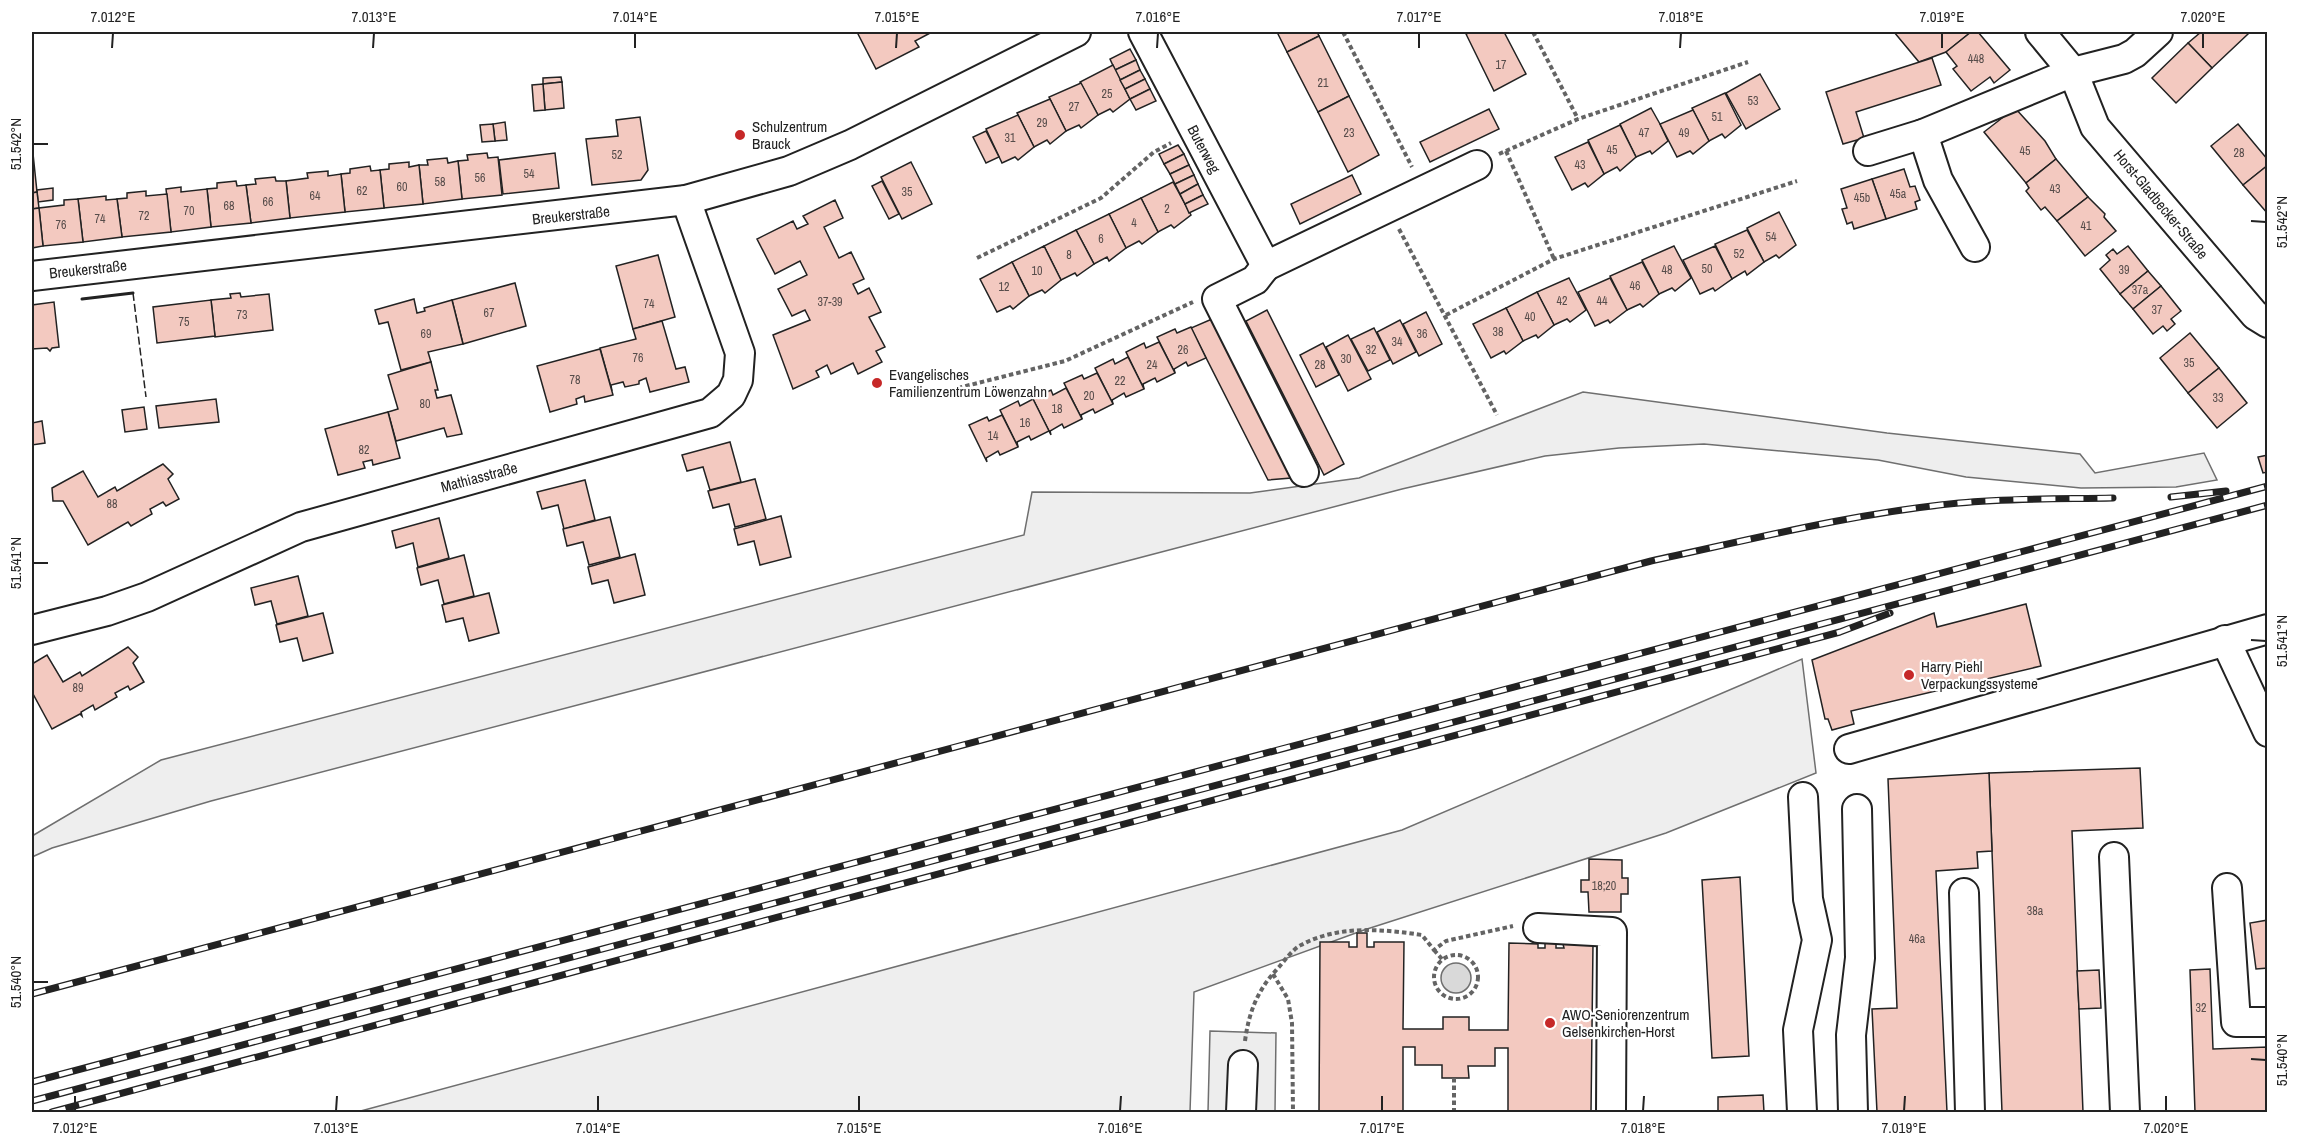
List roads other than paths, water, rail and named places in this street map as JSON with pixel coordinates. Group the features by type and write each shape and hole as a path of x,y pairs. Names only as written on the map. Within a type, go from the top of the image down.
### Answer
{"street":[{"name":"Breukerstraße","path":"32,276 686,200 789,171 850,145 1076,32"},
{"name":"Buterweg","path":"1143,32 1266,266"},
{"name":"Horst-Gladbecker-Straße","path":"2040,32 2073,72 2095,127 2255,315 2268,323"},
{"path":"1868,151 1923,134 2073,72 2124,59 2135,53 2158,32"},
{"path":"1923,134 1938,180 1975,248"},
{"path":"1304,472 1217,299 1256,280 1266,266 1477,165"},
{"name":"Mathiasstraße","path":"32,630 107,611 147,597 301,527 710,413 731,395 738,380 740,353 686,200"},
{"path":"1849,749 2268,629"},
{"path":"2225,640 2268,732"},
{"path":"1802,1113 1798,1030 1817,940 1808,899 1803,797"},
{"path":"1853,1113 1851,1035 1860,958 1857,809"},
{"path":"2114,857 2125,1113"},
{"path":"2227,888 2236,1022 2268,1022"},
{"path":"1964,893 1970,1113"},
{"path":"1538,928 1612,932 1611,1113"},
{"path":"1240,1113 1243,1065"}],"railway":[{"path":"32,1082 2268,486"},
{"path":"2171,497 2226,491"},
{"path":"32,994 1651,561 1804,528 1920,507 1997,500 2113,498"},
{"path":"32,1101 2268,505"},
{"path":"52,1112 1840,632 1890,613"}],"place":[{"name":"Schulzentrum Brauck","path":"740,135"},
{"name":"Evangelisches Familienzentrum Löwenzahn","path":"877,383"},
{"name":"Harry Piehl Verpackungssysteme","path":"1909,675"},
{"name":"AWO-Seniorenzentrum Gelsenkirchen-Horst","path":"1550,1023"}]}
